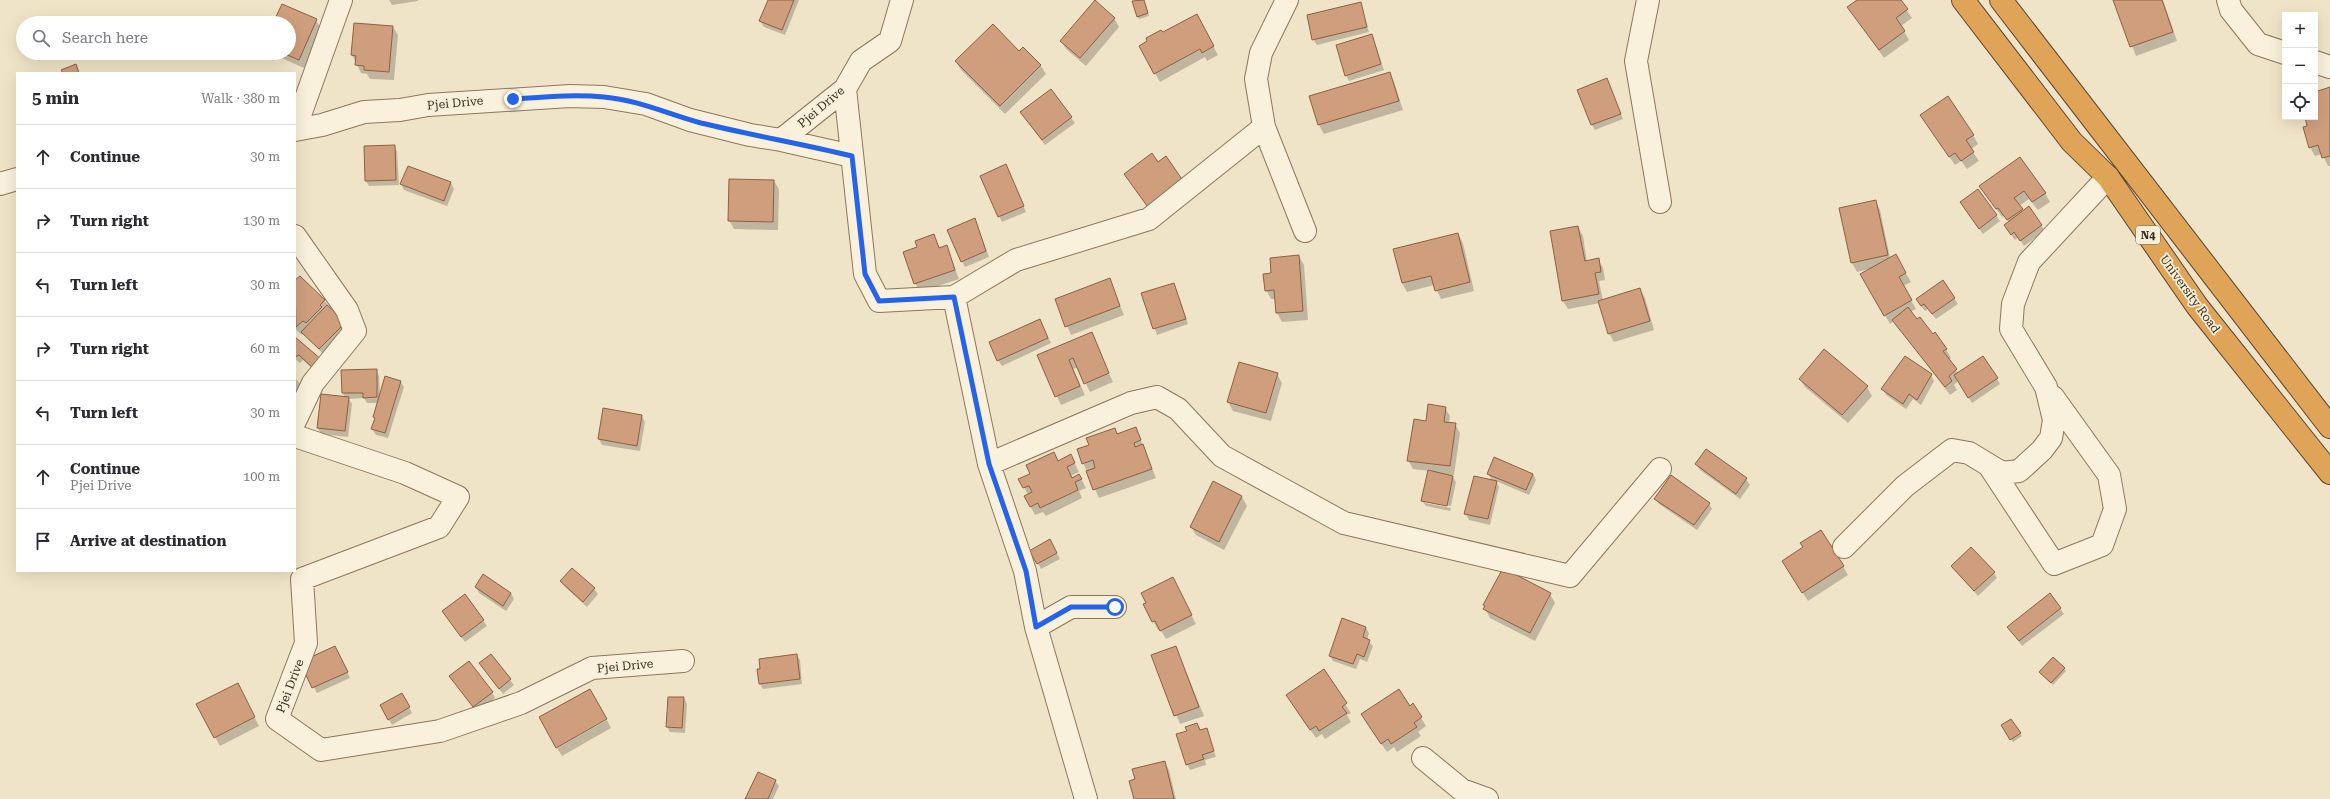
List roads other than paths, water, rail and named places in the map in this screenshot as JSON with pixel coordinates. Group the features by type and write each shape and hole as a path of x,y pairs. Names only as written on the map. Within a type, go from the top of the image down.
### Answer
{"highway":[{"name":"University Road","path":"1963,0 2072,142 2108,177 2197,306 2330,473"},
{"name":"N4","path":"2001,0 2330,427"}],"street":[{"path":"296,127 341,0"},
{"name":"Pjei Drive","path":"296,130 322,125 364,112 400,110 428,104 570,96 604,97 646,104 690,120 750,135 781,140 845,89 861,61 890,41 902,0"},
{"path":"1287,0 1261,53 1256,79 1264,127 1305,231"},
{"path":"1648,0 1636,61 1660,202"},
{"path":"2228,0 2231,10 2258,44 2282,52"},
{"path":"2318,63 2330,67"},
{"path":"845,89 865,274 879,301 954,297 1016,260 1149,219 1264,127"},
{"path":"781,140 852,156"},
{"path":"1990,467 2054,564 2102,545 2115,509 2109,475 2046,387 2011,329 2013,304 2029,262 2108,177"},
{"path":"0,184 16,179"},
{"path":"296,237 347,310 355,331 313,383 296,419"},
{"path":"954,297 989,464 1026,571 1036,627 1086,799"},
{"path":"1844,547 1905,486 1952,450 1969,453 2002,473 2019,471 2042,450 2051,438 2054,420 2046,387"},
{"path":"989,464 1131,403 1157,398 1178,409 1222,456 1344,523 1570,576 1660,469"},
{"name":"Pjei Drive","path":"296,436 405,473 458,497 439,527 302,579 306,643 277,719 320,750 440,731 521,703 592,668 683,660"},
{"path":"1036,627 1071,607 1115,607"},
{"path":"1423,758 1462,790 1487,799"}]}
